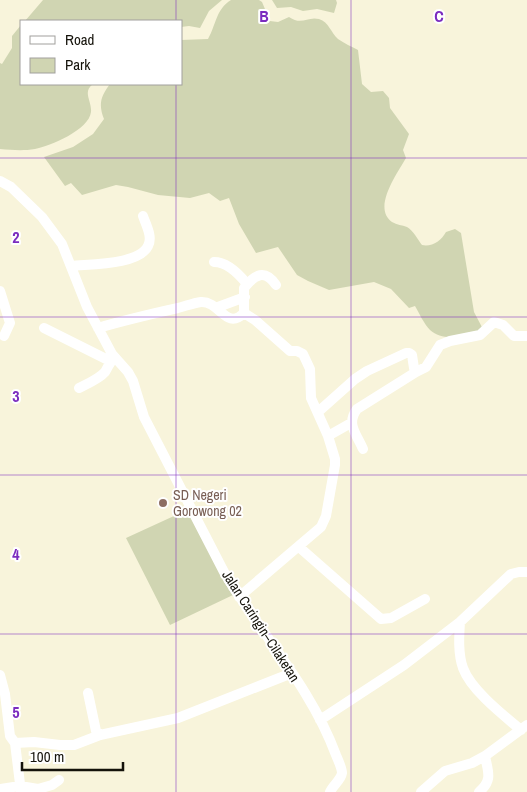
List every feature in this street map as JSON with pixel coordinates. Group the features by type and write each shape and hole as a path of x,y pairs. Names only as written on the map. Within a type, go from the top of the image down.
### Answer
{"street":[{"name":"Jalan Caringin–Cilaketan","path":"0,181 11,187 42,217 62,244 87,307 113,359 128,372 133,381 144,417 160,451 239,597 292,673 320,720 331,742 342,772 330,792"},
{"path":"72,266 127,259 140,254 148,246 150,237 142,216"},
{"path":"214,262 219,262 231,269 247,284"},
{"path":"98,328 197,302 204,302 218,307 226,317 231,319 238,318 244,313 244,288 254,277 265,274 271,277 276,285"},
{"path":"0,291 10,323 4,336"},
{"path":"218,307 245,297"},
{"path":"239,597 321,527 326,516 335,465 328,436 311,398 310,369 303,354 297,351 290,351 255,320 244,313"},
{"path":"363,449 351,423 352,416 357,409 426,367 440,345 480,335 494,322 503,324 514,336 527,336"},
{"path":"44,328 113,359 104,373 79,388"},
{"path":"318,412 366,371 406,353 412,355 416,372"},
{"path":"328,436 351,423"},
{"path":"299,547 381,619 391,618 425,599"},
{"path":"320,720 404,664 460,622 511,574 527,572"},
{"path":"421,792 445,771 472,763 485,756 524,727 486,699 468,677 463,668 458,644 460,622"},
{"path":"15,743 34,742 74,745 100,735 178,718 292,673"},
{"path":"0,675 4,717 10,736 15,743 20,789"},
{"path":"88,694 96,731 100,735"},
{"path":"485,756 492,792"},
{"path":"479,792 489,779"},
{"path":"0,789 38,789 52,785 60,780"}],"green space":[{"path":"43,0 222,0 209,11 200,28 182,27 182,20 26,20"},
{"path":"231,0 259,0 262,2 270,21 278,22 289,17 297,21 315,18 322,20 338,39 358,50 362,84 371,92 383,91 389,98 390,108 409,134 403,150 406,158 392,182 385,200 386,216 392,222 409,228 422,245 436,243 446,232 455,229 461,233 474,312 484,331 456,337 436,334 426,325 415,306 409,308 391,289 374,282 329,290 308,281 297,275 278,247 256,253 239,224 229,198 220,201 209,193 190,198 158,195 116,185 82,195 71,183 65,186 44,157 73,147 93,134 104,119 101,100 109,85 182,85 182,40 208,39 219,13"},
{"path":"272,0 336,0 337,3 334,13 317,9 303,11 291,7 277,8"},
{"path":"20,26 20,85 92,85 88,90 91,112 89,119 84,125 68,136 31,150 0,149 0,63 2,64 12,48 12,36"},
{"path":"187,510 233,595 170,625 126,538"}],"place":[{"name":"SD Negeri Gorowong 02","path":"163,503"}]}
